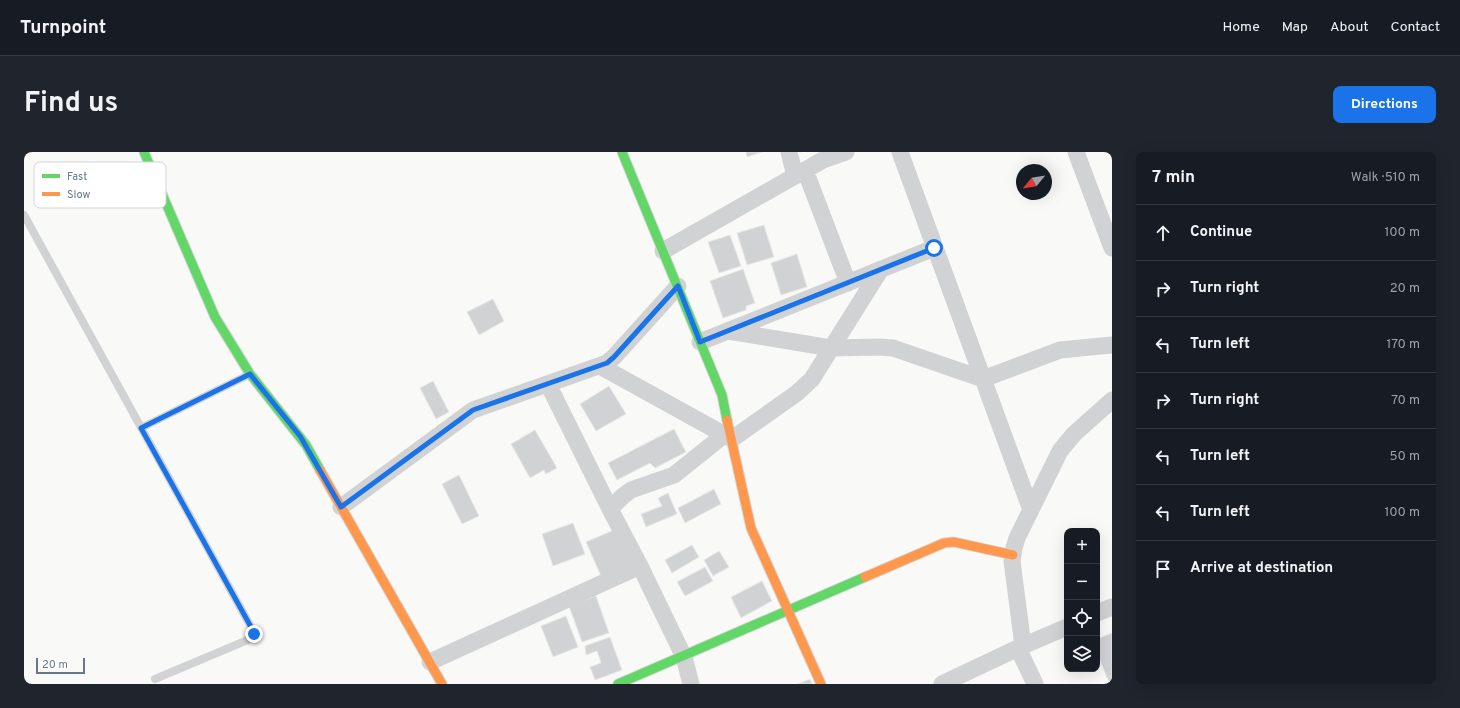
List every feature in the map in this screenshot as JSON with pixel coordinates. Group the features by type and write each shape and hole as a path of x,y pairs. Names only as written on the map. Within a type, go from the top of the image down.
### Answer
{"street":[{"path":"144,152 148,162"},
{"path":"622,152 722,396 728,437 750,528 821,684"},
{"path":"789,152 800,173 848,282"},
{"path":"663,251 827,157 846,152"},
{"path":"900,152 1031,510"},
{"path":"1076,152 1112,248"},
{"path":"166,203 210,306 250,374 303,440 442,684"},
{"path":"700,342 934,248"},
{"path":"610,509 623,496 632,490 674,475 804,387 812,379 881,269"},
{"path":"341,507 466,415 482,407 607,363 678,286"},
{"path":"728,331 831,348 893,348 983,379 1060,350 1112,345"},
{"path":"600,366 728,437"},
{"path":"548,384 684,657 692,684"},
{"path":"1035,684 1021,647 1012,560 1017,538 1060,451 1067,442 1112,400"},
{"path":"618,684 684,657 944,543 954,542 1013,555"},
{"path":"430,662 640,566"},
{"path":"1100,612 1112,607"},
{"path":"942,684 1064,628"}],"lane":[{"path":"24,215 254,634 250,639 155,679"},
{"path":"141,428 250,374"}],"building":[{"path":"746,152 762,152 747,157"},
{"path":"764,225 774,257 747,265 737,233"},
{"path":"730,235 741,266 719,273 708,242"},
{"path":"797,254 807,287 781,295 771,263"},
{"path":"743,269 755,303 746,306 746,310 723,318 710,281"},
{"path":"493,299 504,321 479,335 467,312"},
{"path":"433,381 449,412 436,419 420,388"},
{"path":"609,386 626,414 596,431 580,404"},
{"path":"674,429 686,452 655,468 650,463 617,480 608,463"},
{"path":"535,430 557,468 546,474 544,470 530,478 511,444"},
{"path":"459,475 479,516 462,524 442,484"},
{"path":"714,489 721,504 685,523 678,508"},
{"path":"668,493 677,514 646,527 641,514 662,506 658,498"},
{"path":"573,523 585,554 553,566 542,534"},
{"path":"616,529 631,563 601,576 586,542"},
{"path":"692,545 699,557 672,573 665,560"},
{"path":"719,551 729,567 713,576 704,560"},
{"path":"705,567 713,581 685,596 677,582"},
{"path":"762,581 772,601 741,618 731,597"},
{"path":"596,596 609,633 582,642 569,606"},
{"path":"566,616 578,647 553,657 541,626"},
{"path":"1112,633 1112,681 1109,682 1100,661 1100,638"},
{"path":"610,637 622,670 595,680 590,667 601,663 597,651 586,655 585,646"},
{"path":"810,679 812,684 798,684"}],"traffic: fast":[{"path":"144,152 148,162"},
{"path":"622,152 722,395 727,420"},
{"path":"166,203 215,317 250,374 306,445 320,470"},
{"path":"618,684 865,577"}],"traffic: slow":[{"path":"727,420 751,528 821,684"},
{"path":"320,470 442,684"},
{"path":"865,577 944,543 954,542 1013,555"}],"route":[{"path":"254,634 141,428 250,374 300,436 341,507 473,410 607,363 678,286 700,342 934,248"}]}
